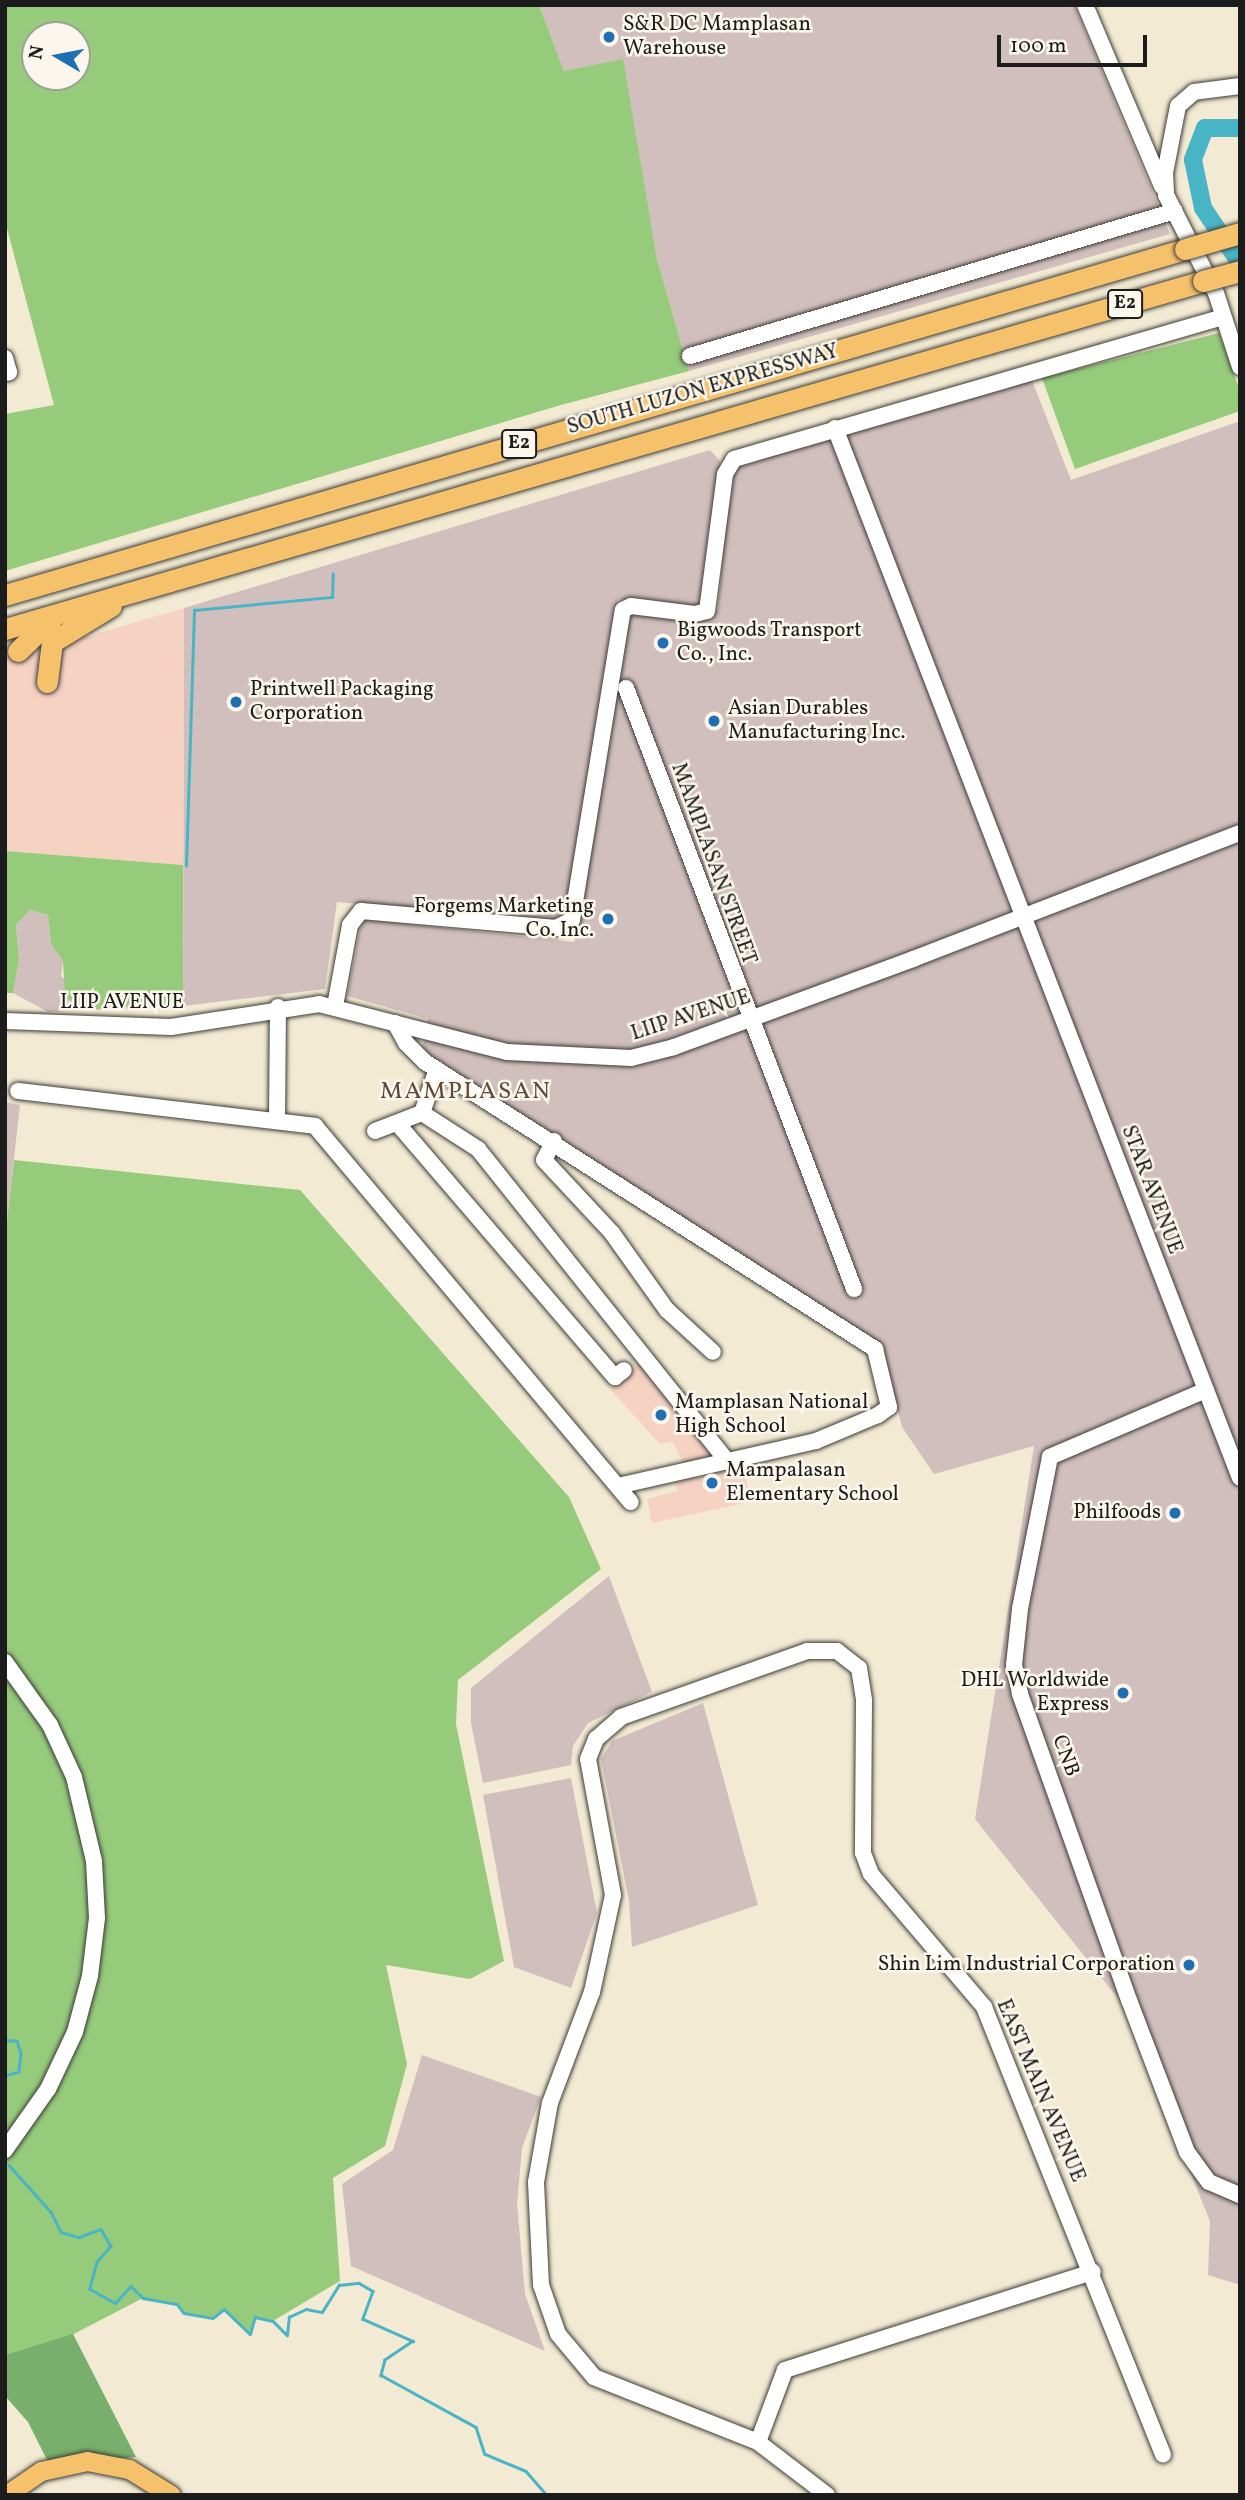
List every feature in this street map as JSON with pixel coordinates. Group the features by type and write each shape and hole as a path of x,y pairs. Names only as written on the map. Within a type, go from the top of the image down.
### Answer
{"highway":[{"name":"SOUTH LUZON EXPRESSWAY","path":"5,595 1240,233"},
{"name":"SOUTH LUZON EXPRESSWAY","path":"5,629 1240,271"},
{"path":"47,682 52,642 135,591"},
{"path":"18,650 56,615"}],"main road":[{"path":"6,2495 41,2472 87,2461 129,2469 171,2495"}],"street":[{"path":"1085,5 1166,195 1223,317 1240,367"},
{"path":"1166,195 1168,144 1178,106 1194,92 1240,86"},
{"path":"690,356 1175,211"},
{"path":"335,1006 350,925 361,911 556,928 570,922 623,610 631,606 695,614 707,611 730,463 744,453 1223,317"},
{"path":"5,358 9,372 5,373"},
{"name":"STAR AVENUE","path":"835,428 1240,1478"},
{"name":"MAMPLASAN STREET","path":"626,688 749,1020 854,1289"},
{"name":"LIIP AVENUE","path":"5,1021 171,1027 278,1007 335,1006 507,1052 595,1059 631,1058 749,1020 1240,833"},
{"path":"277,1121 278,1007"},
{"path":"395,1023 406,1043 437,1069 554,1141 875,1349 889,1407 816,1441 724,1458 618,1486"},
{"path":"374,1131 422,1113 437,1069"},
{"path":"18,1091 315,1126 630,1502"},
{"path":"422,1113 478,1149 724,1458"},
{"path":"397,1123 615,1377 624,1370"},
{"path":"554,1141 544,1160 612,1233 667,1310 712,1352"},
{"name":"CNB","path":"1206,1390 1050,1457 1022,1596 1014,1665 1020,1693 1129,2000 1187,2152 1209,2182 1240,2195"},
{"name":"EAST MAIN AVENUE","path":"827,2495 758,2442 594,2377 558,2334 541,2285 536,2182 550,2103 592,1992 613,1895 588,1759 596,1739 621,1717 807,1651 837,1651 859,1668 864,1700 863,1853 871,1874 984,2007 1093,2273 1163,2454"},
{"path":"5,1662 50,1726 74,1777 93,1851 97,1918 86,1994 67,2052 32,2116 5,2150"},
{"path":"758,2442 785,2370 1093,2273"}],"shaded area":[{"path":"539,5 1074,5 1170,234 689,371 657,259 622,60 564,71"},
{"path":"1030,375 1071,480 1240,421 1240,2285 1208,2275 1210,2221 1121,2002 975,1819 1034,1446 934,1474 902,1427 882,1348 422,1050 428,1019 347,996 362,919 574,942 628,610 707,620 718,609 730,474 741,460"},
{"path":"710,450 720,461 706,599 697,610 618,599 567,914 552,922 337,902 325,989 183,1006 184,608"},
{"path":"184,608 183,865 5,851 5,659 18,651 41,650"},
{"path":"30,910 48,915 51,944 63,961 61,976 98,1009 175,1001 183,1006 48,1012 13,993 19,960 16,925"},
{"path":"5,1102 20,1105 5,1238"},
{"name":"Mamplasan National High School","path":"644,1359 720,1456 683,1463 673,1442 660,1444 610,1389"},
{"name":"Mampalasan Elementary School","path":"744,1459 749,1502 652,1523 647,1499 677,1491 675,1474"},
{"path":"609,1576 652,1692 588,1723 573,1746 571,1765 483,1783 471,1723 471,1688"},
{"path":"703,1703 758,1905 632,1947 629,1901 601,1759 612,1741"},
{"path":"571,1778 597,1913 571,1988 514,1967 483,1795"},
{"path":"422,2055 541,2097 522,2148 517,2204 525,2294 545,2351 351,2266 342,2184 393,2150"}],"green space":[{"path":"5,5 539,5 564,71 623,59 657,259 689,371 561,405 5,571 5,414 54,405 5,221"},
{"path":"1219,333 1240,391 1240,411 1075,469 1042,378"},
{"path":"5,851 183,865 183,1006 175,1001 98,1009 65,998 63,961 51,944 48,915 30,910 16,925 19,960 13,993 5,993"},
{"path":"14,1160 300,1190 569,1497 601,1569 458,1680 456,1724 504,1961 470,1979 386,1965 407,2064 385,2146 333,2178 340,2281 273,2321 255,2317 250,2334 224,2310 213,2318 184,2313 177,2304 143,2298 70,2336 5,2355 5,1238"},
{"path":"73,2334 136,2457 49,2464 28,2422 5,2396 5,2355"}],"waterway":[{"path":"1240,128 1205,128 1193,160 1203,208 1240,263"},
{"path":"186,866 194,610 332,597 333,574"},
{"path":"5,2040 17,2041 21,2053 19,2072 5,2076"},
{"path":"9,2165 51,2212 61,2232 79,2237 101,2229 111,2246 97,2262 90,2289 115,2303 131,2286 143,2298 177,2304 184,2313 213,2318 224,2309 250,2334 255,2317 273,2321 287,2335 289,2317 306,2309 322,2312 339,2285 359,2283 373,2291 363,2319 413,2341 385,2360 381,2375 476,2427 485,2454 526,2471 547,2495"}],"place":[{"name":"S&R DC Mamplasan Warehouse","path":"609,37"},
{"name":"Bigwoods Transport Co., Inc.","path":"663,643"},
{"name":"Printwell Packaging Corporation","path":"236,702"},
{"name":"Asian Durables Manufacturing Inc.","path":"714,721"},
{"name":"Forgems Marketing Co. Inc.","path":"608,919"},
{"name":"Mamplasan National High School","path":"661,1415"},
{"name":"Mampalasan Elementary School","path":"712,1483"},
{"name":"Philfoods","path":"1175,1513"},
{"name":"DHL Worldwide Express","path":"1123,1693"},
{"name":"Shin Lim Industrial Corporation","path":"1189,1965"}],"district":[{"name":"MAMPLASAN","path":"466,1093"}]}
